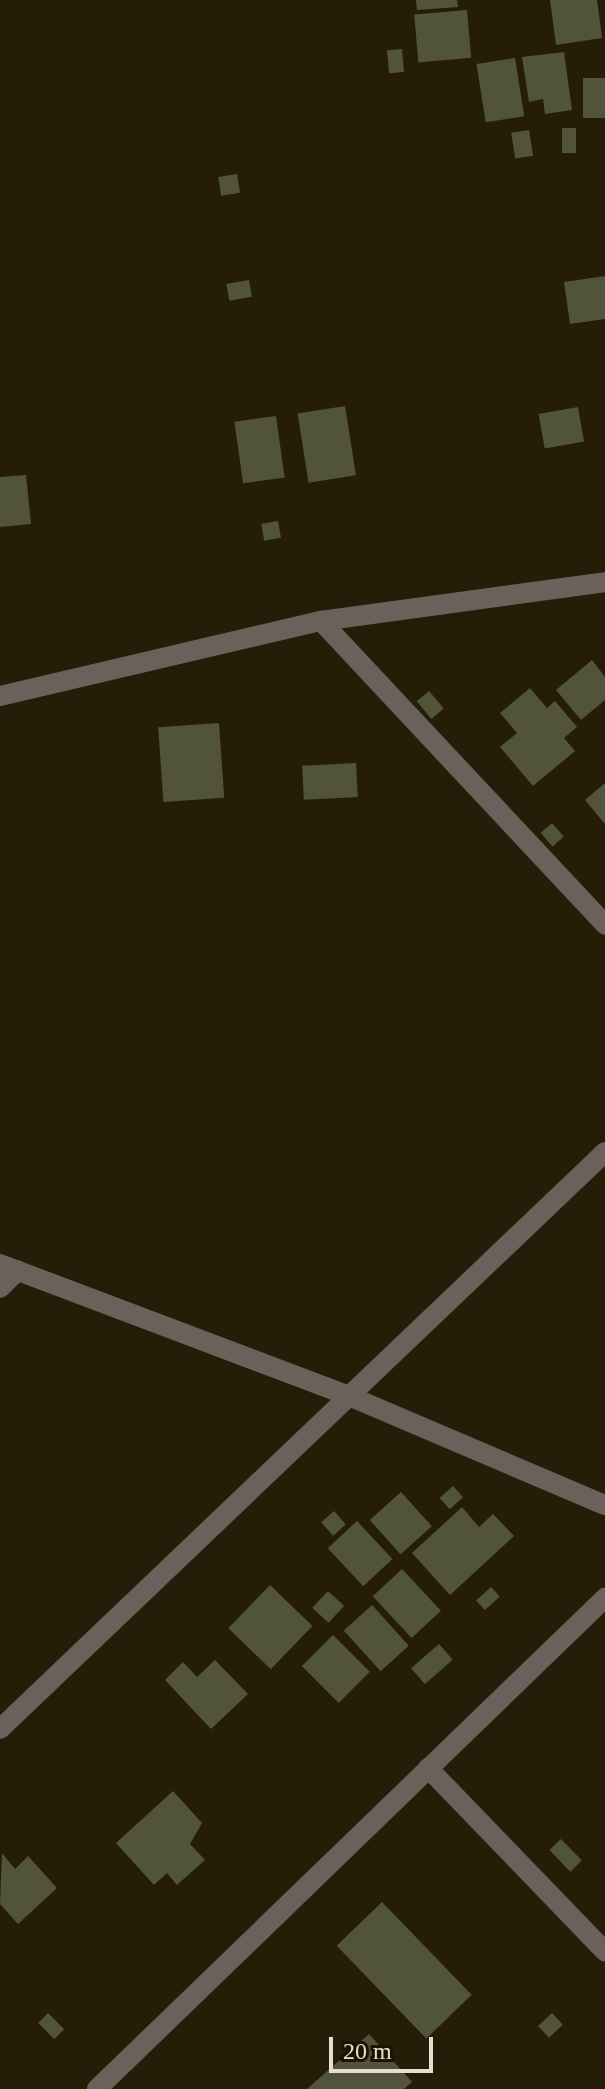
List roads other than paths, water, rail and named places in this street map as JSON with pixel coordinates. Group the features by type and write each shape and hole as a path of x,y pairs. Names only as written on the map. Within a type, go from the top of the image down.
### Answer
{"street":[{"path":"0,696 321,621 605,582"},
{"path":"321,621 605,925"},
{"path":"0,1729 605,1152"},
{"path":"0,1288 9,1267 349,1396 605,1505"},
{"path":"97,2089 605,1598"},
{"path":"428,1768 605,1951"}]}
